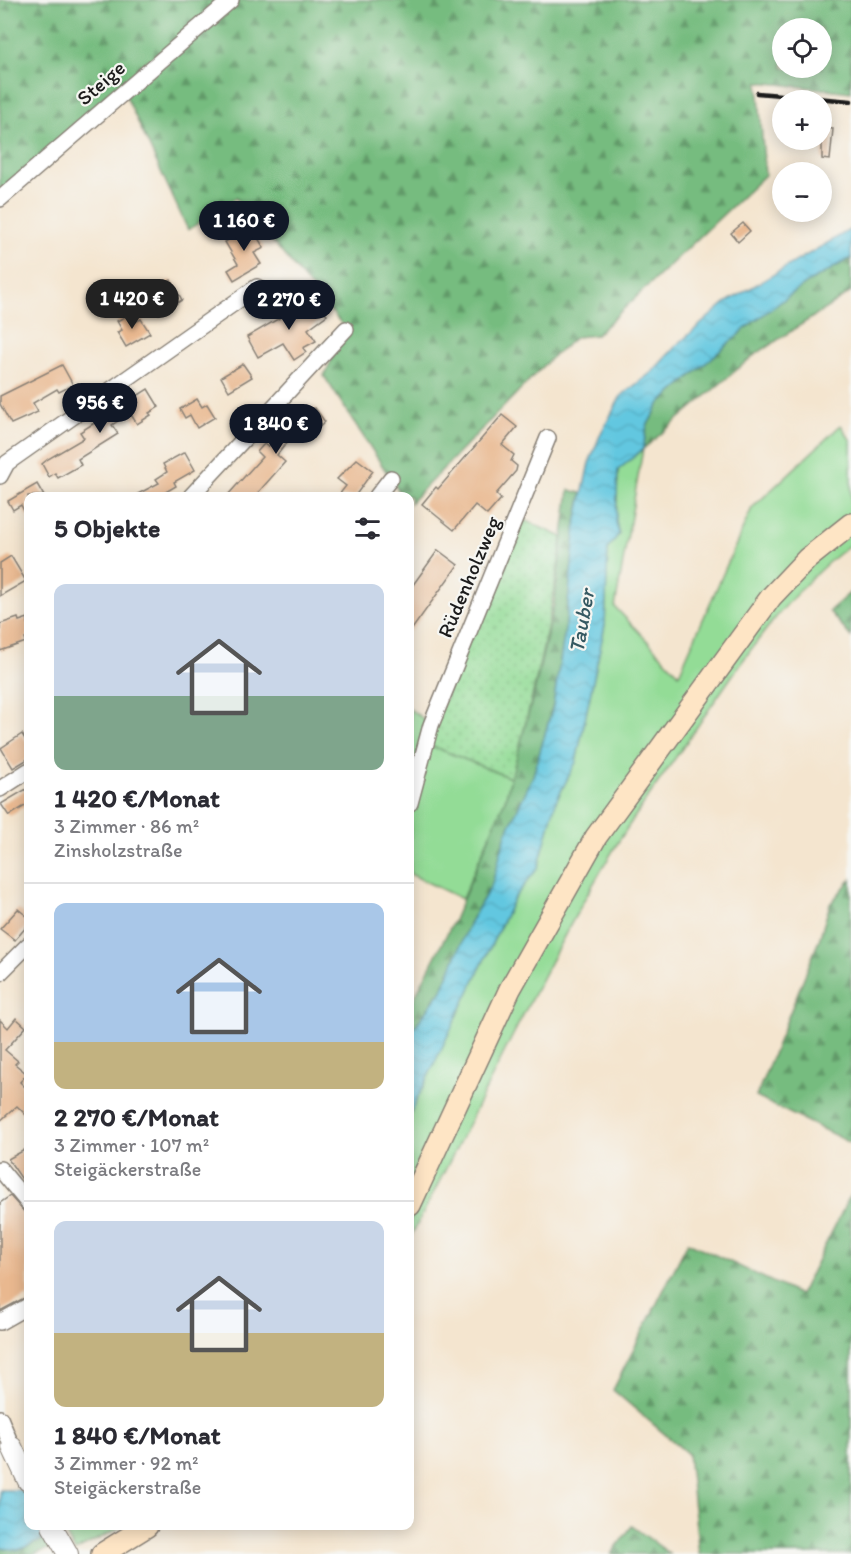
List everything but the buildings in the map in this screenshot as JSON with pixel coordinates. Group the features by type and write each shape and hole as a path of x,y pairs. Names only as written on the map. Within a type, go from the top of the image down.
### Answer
{"main road":[{"path":"414,1196 510,989 596,837 771,597 807,559 851,524"},
{"path":"102,1554 141,1530"}],"street":[{"name":"Steige","path":"0,199 231,0"},
{"path":"0,476 7,463 257,286"},
{"path":"195,492 346,329"},
{"name":"Rüdenholzweg","path":"414,788 431,725 548,438"},
{"path":"379,492 391,478"},
{"path":"0,789 24,774"},
{"path":"0,973 24,949"},
{"path":"0,1169 24,1198"},
{"path":"0,1322 24,1308"},
{"path":"0,1418 24,1472"},
{"path":"54,1530 68,1554"}],"green space":[{"path":"0,0 851,0 851,92 758,82 765,175 596,335 576,337 550,359 414,499 414,492 399,492 324,376 346,329 236,198 188,230 124,92 0,199"},
{"path":"851,258 851,292 753,356 643,449 647,426 660,403 753,322 807,283"},
{"path":"841,425 851,441 851,544 806,584 766,629 617,844 536,989 414,1230 414,1106 514,898 538,868 556,801 576,762 605,625 608,548 619,534 616,522 618,470 643,449 615,607 679,674 752,508"},
{"path":"569,490 582,493 576,523 566,623 553,706 533,776 506,834 492,884 470,922 442,990 414,1028 414,998 454,920 505,800 534,693 554,604"},
{"path":"517,517 562,537 541,658 511,778 427,744"},
{"path":"851,592 851,637 829,611"},
{"path":"414,712 431,725 427,744 511,778 505,800 462,899 414,876 414,787 421,760 414,754"},
{"path":"851,879 851,1143 756,1097 819,940 830,904"},
{"path":"851,1194 851,1554 699,1554 688,1454 613,1390 688,1242 800,1295"},
{"path":"632,1526 670,1554 611,1554"},
{"path":"67,1530 115,1530 75,1551 64,1531"},
{"path":"52,1536 57,1546 34,1554 0,1554 0,1548 18,1550"}],"water":[{"name":"Tauber","path":"851,229 851,258 807,283 753,322 660,403 647,426 643,449 618,470 616,522 619,534 608,548 605,625 576,762 556,801 538,868 514,898 414,1106 414,1028 442,990 470,922 492,884 506,834 533,776 553,706 566,623 576,523 589,463 601,433 621,396 652,372 677,345 725,303"},
{"path":"0,1490 24,1490 24,1530 67,1530 18,1550 0,1548"}],"railway":[{"path":"757,93 851,101"}]}
